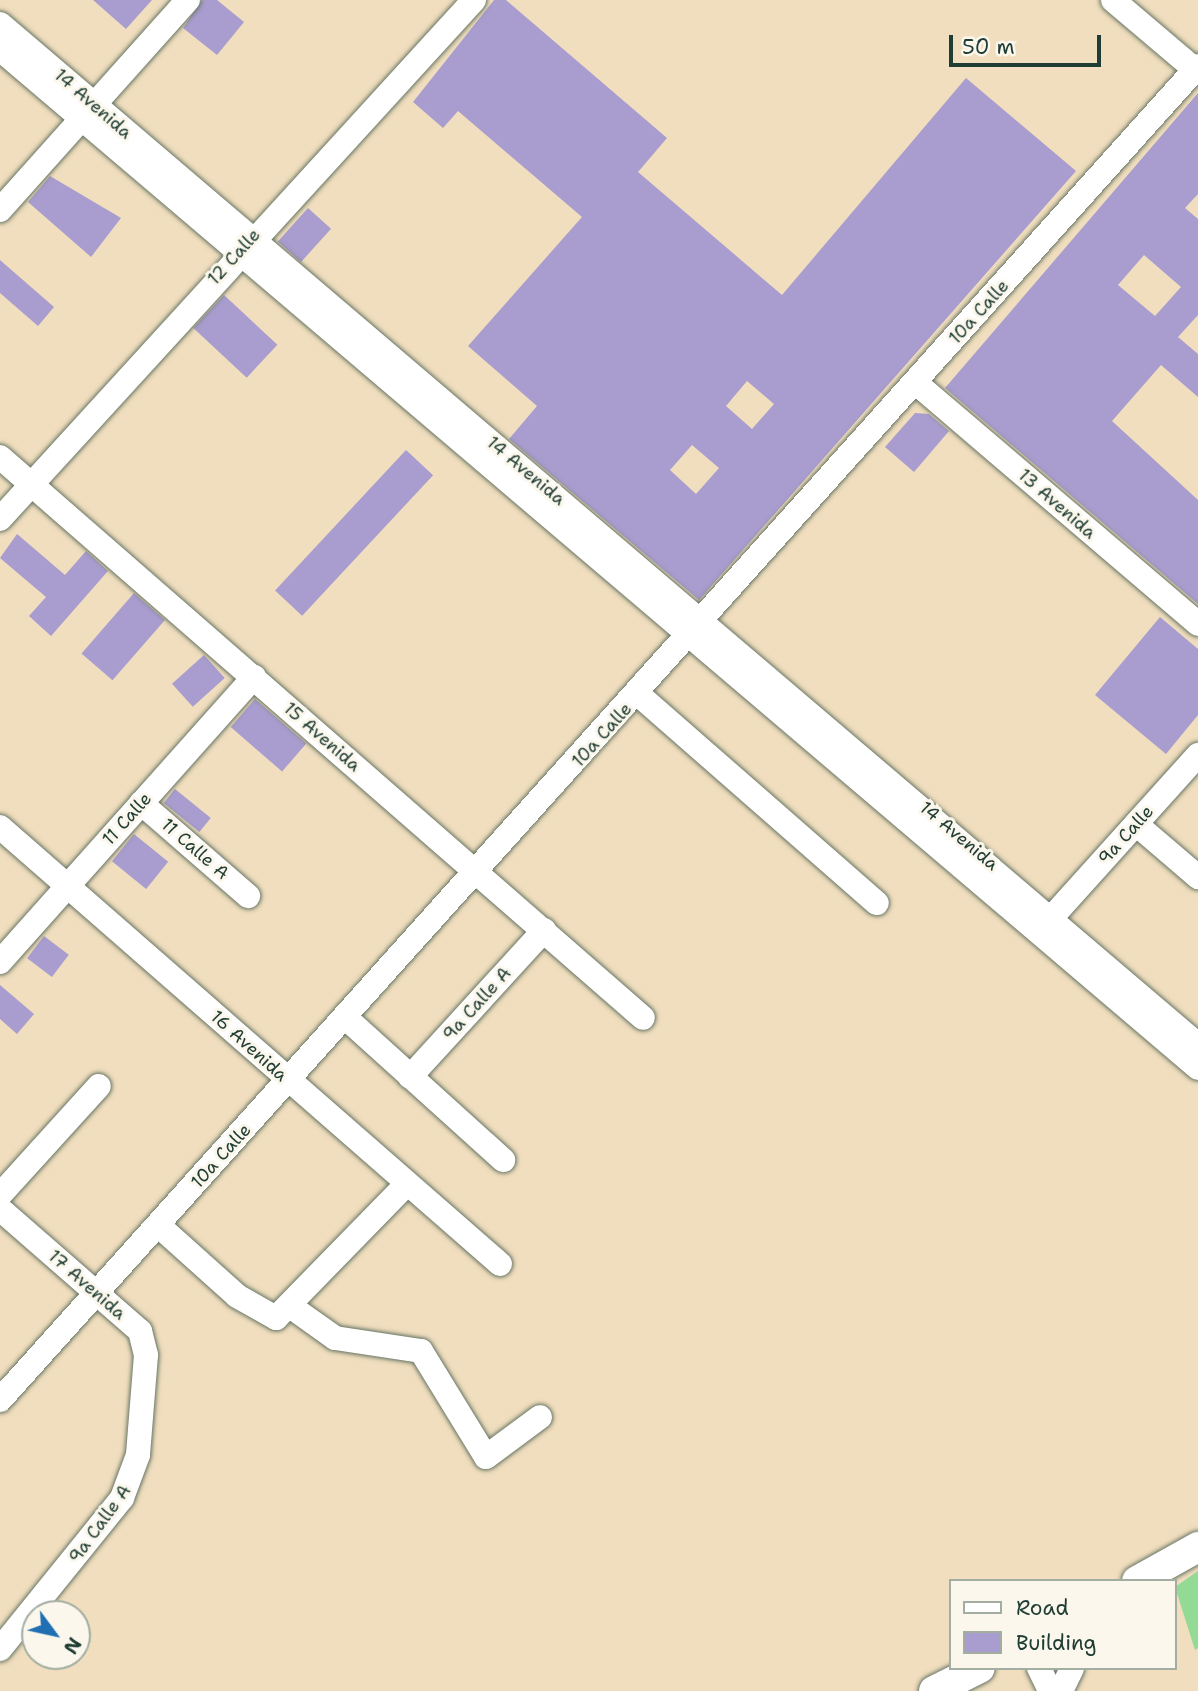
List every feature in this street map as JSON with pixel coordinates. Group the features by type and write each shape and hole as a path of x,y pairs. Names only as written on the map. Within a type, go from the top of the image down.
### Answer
{"main road":[{"path":"1141,1579 1198,1547"},
{"path":"934,1691 976,1670"}],"street":[{"path":"0,210 188,0"},
{"name":"12 Calle","path":"0,519 245,245 474,0"},
{"path":"1112,0 1197,69"},
{"name":"14 Avenida","path":"0,24 87,111"},
{"name":"14 Avenida","path":"0,48 87,111 697,630 1052,916 1198,1045"},
{"name":"10a Calle","path":"0,1400 639,695 1197,69"},
{"name":"13 Avenida","path":"916,383 1198,624"},
{"name":"15 Avenida","path":"0,457 643,1018"},
{"path":"697,630 1198,1068"},
{"name":"11 Calle","path":"0,961 254,677"},
{"path":"639,695 877,904"},
{"name":"9a Calle","path":"1052,916 1198,755"},
{"name":"11 Calle A","path":"141,803 248,896"},
{"path":"1136,824 1198,877"},
{"name":"16 Avenida","path":"0,827 406,1185 500,1264"},
{"name":"9a Calle A","path":"410,1077 544,930"},
{"path":"346,1018 503,1160"},
{"path":"0,1195 99,1086"},
{"path":"283,1312 406,1185"},
{"name":"17 Avenida","path":"0,1209 140,1331 144,1375"},
{"path":"158,1225 237,1296 283,1312 335,1338 421,1351 486,1457 540,1417"},
{"name":"9a Calle A","path":"0,1649 122,1498 138,1455 144,1375"},
{"path":"1040,1670 1050,1691"},
{"path":"1061,1691 1071,1670"}],"green space":[{"path":"1198,1571 1198,1648 1195,1650 1177,1593 1177,1586"}],"building":[{"path":"93,0 152,0 126,29"},
{"path":"202,0 217,0 244,22 217,55 183,28"},
{"path":"494,0 506,0 667,138 638,172 782,295 966,78 1076,171 699,600 509,439 537,406 468,346 582,217 458,111 443,128 413,102","holes":["747,381 774,404 752,429 726,406","692,445 719,468 696,494 670,470"]},
{"path":"1198,93 1198,194 1185,208 1198,219 1198,315 1178,337 1198,354 1198,397 1161,365 1112,421 1198,500 1198,604 945,388","holes":["1144,255 1181,287 1155,316 1118,285"]},
{"path":"50,176 121,218 91,257 28,202"},
{"path":"308,208 331,229 301,262 278,241"},
{"path":"0,260 54,307 38,326 0,293"},
{"path":"224,295 277,345 247,378 193,328"},
{"path":"915,413 929,414 949,431 914,472 885,447"},
{"path":"406,450 433,475 302,616 275,590"},
{"path":"17,534 65,575 86,551 108,571 51,636 29,616 46,597 0,558"},
{"path":"134,593 165,620 112,680 82,653"},
{"path":"1160,617 1198,649 1198,715 1166,754 1095,695"},
{"path":"204,655 225,678 193,707 172,684"},
{"path":"255,699 306,744 282,772 231,727"},
{"path":"175,789 211,818 199,832 164,803"},
{"path":"134,834 168,862 146,889 112,861"},
{"path":"44,936 69,955 52,977 27,958"},
{"path":"0,985 34,1014 17,1034 0,1019"}]}
